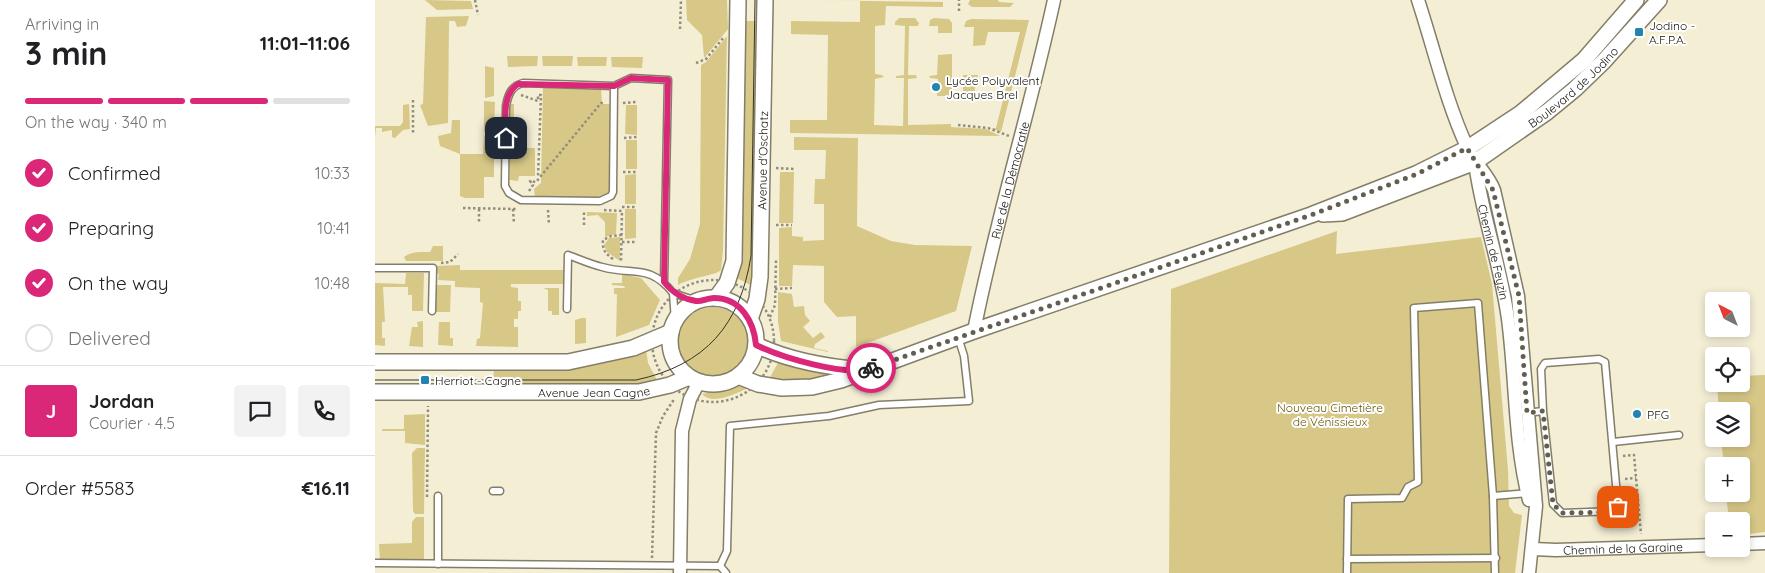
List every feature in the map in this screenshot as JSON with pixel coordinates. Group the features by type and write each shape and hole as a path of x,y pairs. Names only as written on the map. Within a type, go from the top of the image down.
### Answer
{"street":[{"name":"Avenue d'Oschatz","path":"715,298 727,283 734,262 738,0"},
{"name":"Avenue d'Oschatz","path":"750,320 757,299 762,230 765,0"},
{"name":"Rue de la Démocratie","path":"974,331 986,269 1044,48 1054,0"},
{"name":"Chemin de Feyzin","path":"1418,0 1467,148 1490,181 1519,296 1522,413 1535,520 1529,573"},
{"name":"Boulevard de Jodino","path":"1311,215 1417,174 1467,148 1521,113 1584,60 1623,18 1636,0"},
{"name":"Boulevard de Jodino","path":"1311,215 1341,213 1475,162 1547,112 1659,0"},
{"path":"739,376 758,384 782,388 812,387 841,380 974,331 1311,215"},
{"path":"715,298 732,303 750,320 755,332 756,345 750,362 739,376 719,384 694,380 673,359 670,342 673,327 683,311 697,302 715,298"},
{"path":"375,362 568,362 633,348 651,332 673,327"},
{"path":"756,345 774,353 823,367 864,370"},
{"path":"679,569 682,431 679,392 694,380"},
{"name":"Avenue Jean Cagne","path":"375,392 679,392 694,380"},
{"path":"1750,544 1765,543"},
{"name":"Chemin de la Garaine","path":"1533,549 1705,545"}],"lane":[{"path":"1584,60 1602,59 1622,25 1623,18"},
{"path":"614,86 613,192 611,196 599,201 521,200 514,198 505,186 506,106 511,90 523,83 614,86 631,78 668,80 664,282"},
{"path":"567,309 568,255 603,268 621,266 640,270 664,282 673,294 697,302"},
{"path":"375,268 433,268 432,312"},
{"path":"673,294 673,327"},
{"path":"1347,573 1348,499 1402,498 1408,487 1418,482 1414,308 1478,304 1493,496 1495,573"},
{"path":"720,566 727,551 730,426 829,416 879,406 969,401 964,356 958,337"},
{"path":"1603,360 1607,365 1618,507 1616,510 1562,513 1553,504 1543,411 1542,365 1545,363 1603,360"},
{"path":"1522,413 1543,411"},
{"path":"1613,442 1679,435"},
{"path":"1493,496 1531,492"},
{"path":"438,496 438,564"},
{"path":"1347,559 1496,558"},
{"path":"375,563 652,566 679,569 720,566"},
{"path":"720,566 726,573"}],"path":[{"path":"475,0 478,15"},
{"path":"680,29 681,0"},
{"path":"959,0 959,11"},
{"path":"697,63 705,59 724,36"},
{"path":"521,200 533,185 530,182 536,182 601,103 607,103 604,99 614,86"},
{"path":"511,90 535,101 538,101 538,95 541,95 538,179"},
{"path":"413,100 413,134"},
{"path":"623,103 637,102"},
{"path":"958,126 988,128 1019,139"},
{"path":"624,138 637,137"},
{"path":"776,168 793,169"},
{"path":"623,172 637,172"},
{"path":"621,266 622,209 636,206"},
{"path":"479,208 479,224"},
{"path":"513,209 514,224"},
{"path":"549,210 549,224"},
{"path":"584,210 584,225"},
{"path":"776,225 792,225"},
{"path":"621,266 606,254 602,247 603,240 611,236 622,235"},
{"path":"622,242 636,242"},
{"path":"433,268 433,263 450,262 458,254"},
{"path":"721,279 727,283 741,288 757,299 770,317 775,338 774,353 769,368 758,384 744,395 715,402 679,392 656,364 651,332 661,308 673,294 689,284 699,281 721,279"},
{"path":"775,289 792,288"},
{"path":"652,566 656,434 663,416 679,392"},
{"path":"427,505 428,406"},
{"path":"1623,456 1634,455 1641,537"},
{"path":"1625,480 1636,478"},
{"path":"1628,513 1639,512"}],"green space":[{"path":"425,0 471,1 473,9 437,10"},
{"path":"686,0 727,0 728,29 705,57 702,35 687,20"},
{"path":"791,0 943,2 943,7 886,6 885,25 875,26 875,74 884,77 875,79 874,125 903,126 904,78 896,78 896,76 904,75 905,26 895,25 895,22 899,18 915,18 919,23 918,26 909,26 908,75 916,75 917,78 908,79 908,125 951,124 951,127 986,129 1000,136 790,133 790,120 827,120 828,35 791,34 791,21 860,22 860,1"},
{"path":"970,0 998,0 999,2 1014,3 1010,7 972,7 968,4"},
{"path":"469,16 466,26 457,27 455,21 449,21 448,123 428,126 420,105 423,104 426,17"},
{"path":"934,18 949,19 952,23 952,33 938,33 938,26 929,26 930,20"},
{"path":"971,19 1029,20 1001,132 991,128 996,128 1020,32 988,32 985,45 973,46 974,27 964,27 966,21"},
{"path":"743,21 760,21 754,287 735,277"},
{"path":"727,36 721,270 678,285 678,278 690,259 700,224 701,65 706,62"},
{"path":"952,54 952,96 937,96 938,79 930,78 929,76 937,75 938,55"},
{"path":"507,56 538,56 537,66 508,67"},
{"path":"542,56 573,56 572,66 543,66"},
{"path":"577,57 607,57 606,66 578,66"},
{"path":"611,57 643,57 642,68 612,67"},
{"path":"485,66 494,68 494,96 485,98"},
{"path":"963,75 978,75 973,98 963,98"},
{"path":"543,87 601,88 602,104 610,104 610,186 608,193 595,198 535,197 534,189 541,183"},
{"path":"484,101 495,102 494,131 484,132"},
{"path":"409,104 410,129 403,130 395,138 392,137 392,130 382,132 382,128 376,128 375,137 375,126 400,126 403,122 403,105"},
{"path":"509,104 514,104 514,148 535,148 535,176 519,176 518,181 510,180"},
{"path":"626,105 637,105 637,135 625,134"},
{"path":"452,120 460,120 460,154 440,146 438,136 451,133"},
{"path":"484,136 494,137 494,177 484,177 484,198 465,198 460,196 460,154 483,154"},
{"path":"794,137 858,138 857,226 891,241 915,245 972,246 956,311 856,347 856,316 837,317 824,302 824,266 793,265 792,286 779,286 779,228 792,227 792,236 803,237 803,241 824,240 824,204 814,204 815,179 825,179 826,150 794,150"},
{"path":"626,140 637,140 637,169 626,169"},
{"path":"780,172 794,172 793,223 779,223"},
{"path":"636,174 636,204 625,204 625,175"},
{"path":"625,209 636,209 636,238 625,239"},
{"path":"587,212 617,213 616,234 605,237 605,222 598,215 587,216"},
{"name":"Nouveau Cimetière de Vénissieux","path":"1337,231 1336,254 1481,237 1492,284 1508,470 1509,506 1514,513 1522,515 1515,573 1169,573 1171,289"},
{"path":"620,237 620,261 607,252 604,245 609,238"},
{"path":"433,246 443,246 443,261 406,261 404,257 413,253 430,252"},
{"path":"460,265 460,270 564,270 563,284 511,284 511,287 518,288 518,301 521,301 521,311 518,311 518,319 514,319 514,327 518,327 518,347 476,346 477,339 480,338 483,303 480,302 480,288 455,287 455,281 438,280 439,274 434,273 435,266"},
{"path":"406,273 424,273 423,311 412,311 412,295 408,295 408,287 383,287 385,322 382,322 382,338 385,338 385,346 375,345 375,283 405,284"},
{"path":"622,274 641,278 660,300 649,325 616,337 617,294 614,294 614,288 625,288 624,286 612,285 612,283 622,283"},
{"path":"436,285 451,285 450,312 435,312"},
{"path":"543,288 559,288 559,315 552,315 552,311 548,311 548,290"},
{"path":"778,292 792,294 794,307 804,306 805,315 810,321 803,327 813,338 821,332 825,337 815,344 814,348 828,352 781,341 778,322"},
{"path":"713,307 726,310 738,317 745,329 748,342 745,355 738,367 726,374 713,377 700,374 688,367 681,355 678,342 681,329 688,317 700,310"},
{"path":"586,318 586,343 575,344 575,320"},
{"path":"423,321 423,347 409,346 412,327 418,327 417,322"},
{"path":"439,322 450,322 450,338 453,338 453,346 438,345"},
{"path":"646,349 648,363 659,384 649,387 530,388 530,384 493,384 494,370 530,371 531,367"},
{"path":"779,361 824,374 826,378 823,381 768,381"},
{"path":"1765,375 1765,532 1750,534 1750,512 1728,512 1727,502 1750,502 1750,457 1723,457 1722,447 1750,447 1750,402 1718,402 1718,392 1750,392 1750,376"},
{"path":"742,385 748,388 718,399 712,399 702,394"},
{"path":"425,414 425,445 405,443 405,431 382,431 382,429 404,429 404,415"},
{"path":"417,448 425,448 424,514 415,514 413,511 412,453"},
{"path":"416,517 424,517 424,560 380,560 379,544 412,543 412,522"}],"tram line":[{"path":"375,380 636,380 661,373 682,364 716,338 728,322 738,302 746,281 751,256 755,0"}],"way so far":[{"path":"871,368 990,325 1311,215 1417,174 1467,148 1490,181 1519,296 1527,413 1543,411 1553,504 1562,513 1614,512 1618,507"}],"place":[{"name":"Jodino - A.F.P.A.","path":"1639,32"},
{"name":"Lycée Polyvalent Jacques Brel","path":"936,87"},
{"name":"Herriot - Cagne","path":"425,380"},
{"name":"PFG","path":"1637,414"}],"route":[{"path":"506,138 507,99 511,90 518,84 614,86 631,78 668,80 664,282 673,294 697,302 715,298 738,306 750,320 755,332 756,345 774,353 823,367 864,370 871,368"}]}
